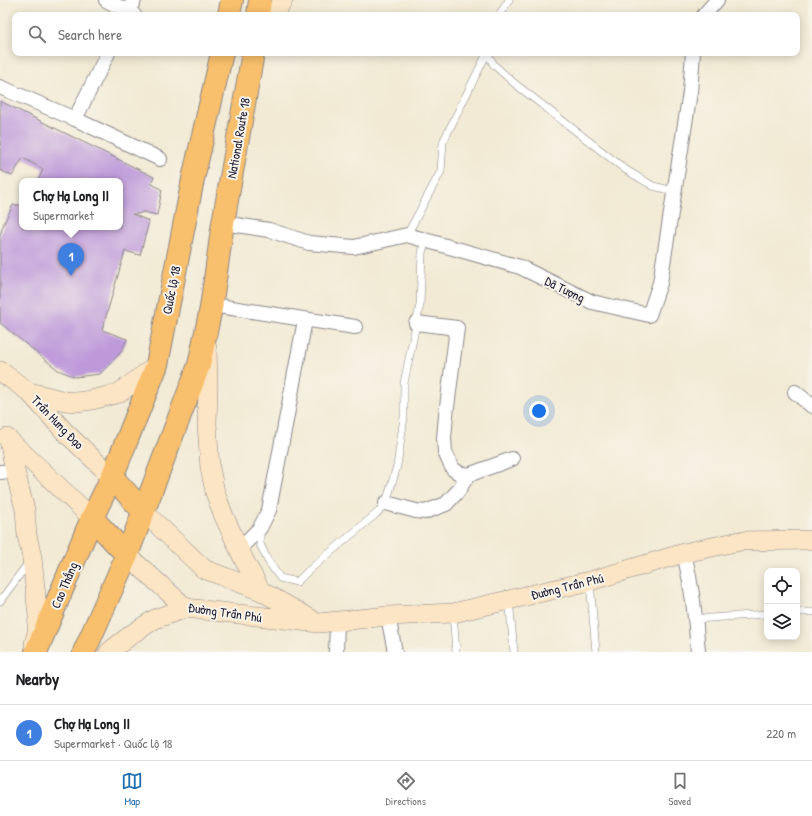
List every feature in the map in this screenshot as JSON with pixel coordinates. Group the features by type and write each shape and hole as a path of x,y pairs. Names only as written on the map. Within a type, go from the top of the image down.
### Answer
{"main road":[{"path":"230,12 232,0"},
{"path":"258,12 260,0"},
{"path":"276,12 284,0"},
{"name":"Quốc lộ 18","path":"92,518 112,477 157,365 193,179 221,56"},
{"name":"National Route 18","path":"223,223 253,56"},
{"path":"84,652 127,555 199,365 212,305 223,223"},
{"path":"206,332 208,388 206,424 210,468 218,500 239,550 261,591"},
{"path":"29,392 66,401 76,402 92,400 119,393 157,365"},
{"name":"Trần Hưng Đạo","path":"0,371 29,392 65,432 112,477"},
{"path":"5,436 92,518 127,555"},
{"path":"5,436 7,472 25,510 27,535 32,558 38,616 37,633 32,652"},
{"path":"112,477 143,511"},
{"name":"Đường Trần Phú","path":"143,511 204,569 261,591 328,623"},
{"name":"Cao Thắng","path":"36,652 92,518"},
{"name":"Đường Trần Phú","path":"127,555 186,608 328,623 388,616 452,613 590,581 684,553 740,541 812,540"},
{"path":"109,652 132,634 155,619 186,608"}],"street":[{"path":"106,0 131,10"},
{"path":"707,12 717,0"},
{"path":"75,119 106,56"},
{"name":"Dã Tượng","path":"406,235 520,267 592,302 649,315 660,283 690,92 693,56"},
{"path":"0,87 75,119 160,159"},
{"path":"223,223 269,230 309,243 354,247 406,235"},
{"path":"212,305 355,327"},
{"path":"239,550 260,528 269,510 305,320"},
{"path":"416,323 457,328 444,438 445,452 453,469 459,474 468,475 512,459"},
{"path":"795,392 812,406"},
{"path":"386,503 416,511 426,512 446,504 458,491 468,475"},
{"path":"684,553 689,572 696,619 698,652"},
{"path":"388,616 395,652"},
{"path":"328,623 336,652"}],"lane":[{"path":"501,12 509,0"},
{"path":"406,235 441,171 443,142 486,56"},
{"path":"489,56 494,65 514,83 626,170 653,186 674,191"},
{"path":"260,528 260,544 268,561 280,578 297,582 376,514 386,503 397,466 404,417 404,383 420,305 422,253 425,241"},
{"path":"0,600 32,558"},
{"path":"590,581 596,652"},
{"path":"509,600 514,652"},
{"path":"800,612 812,612"},
{"path":"452,613 456,652"},
{"path":"696,619 764,614"}],"building":[{"path":"0,101 154,177 151,183 162,190 157,215 143,212 132,214 149,221 140,255 125,251 102,330 127,339 122,351 100,374 75,377 58,370 0,323 0,235 13,205 19,205 19,230 123,230 123,178 39,178 43,169 23,158 12,176 0,170"}],"place":[{"name":"Chợ Hạ Long II","path":"71,276"}]}
